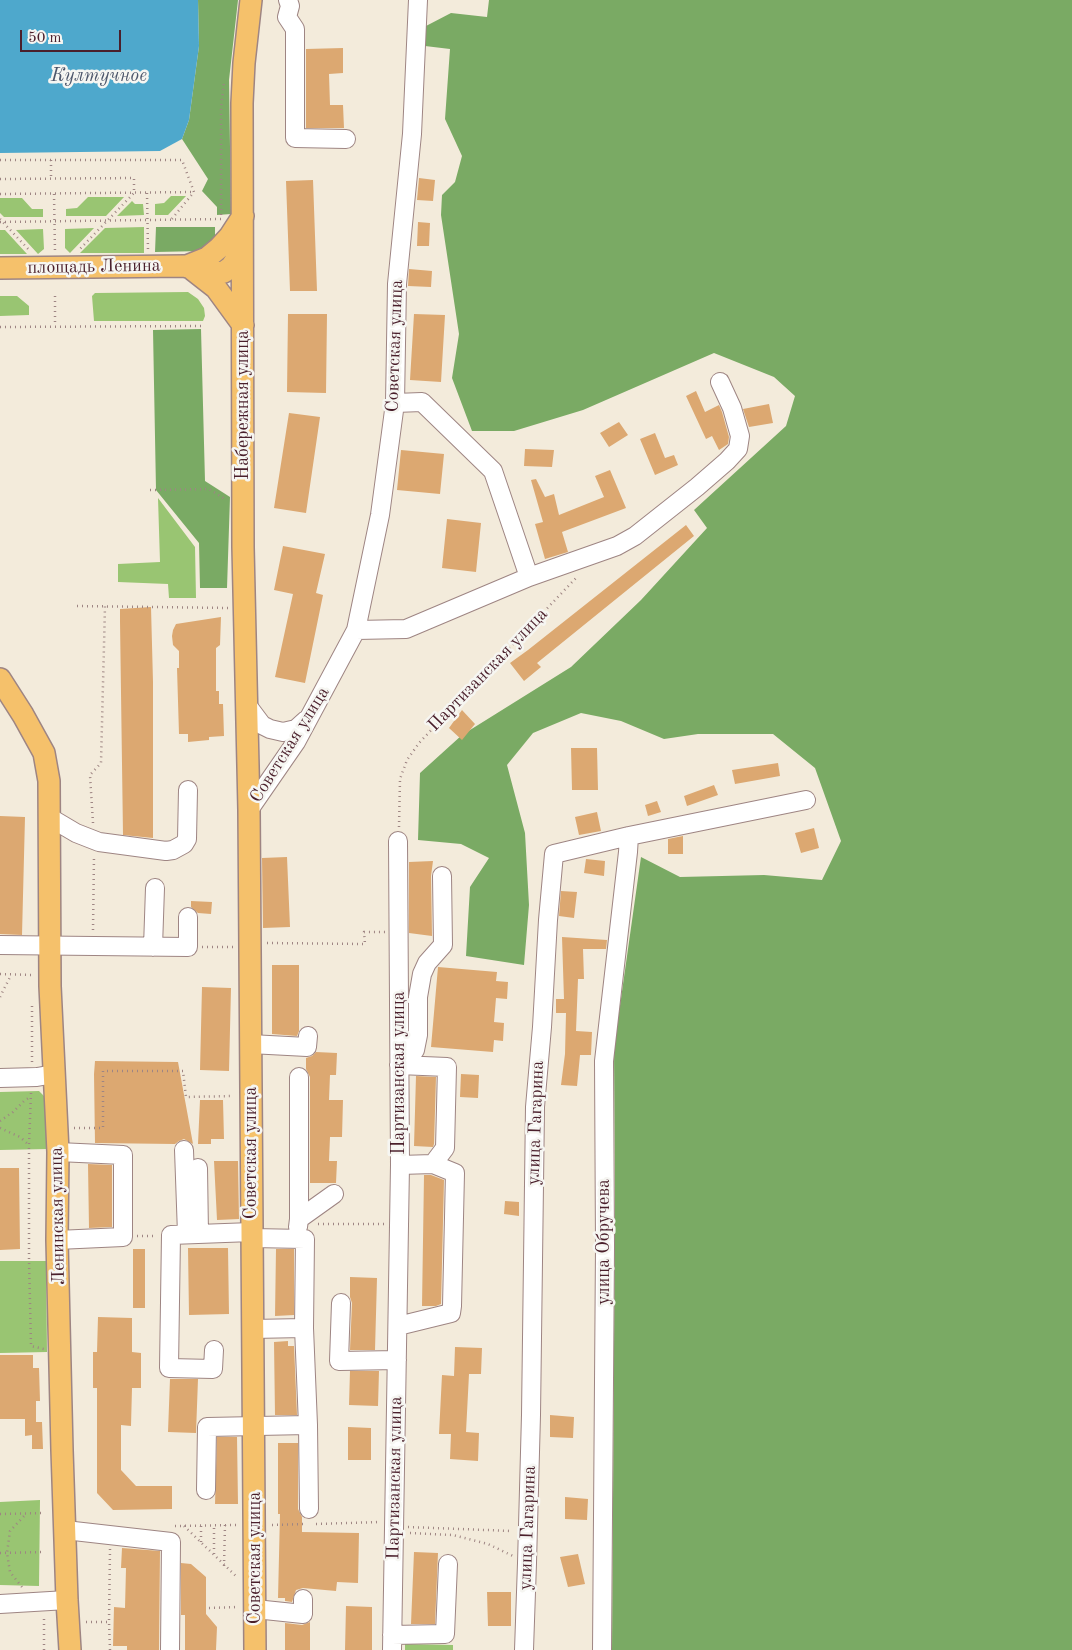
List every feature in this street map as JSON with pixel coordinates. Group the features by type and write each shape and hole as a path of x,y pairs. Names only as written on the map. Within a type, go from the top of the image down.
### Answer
{"main road":[{"name":"Набережная улица","path":"249,810 243,547 242,103 244,63 252,0"},
{"path":"187,266 207,258 219,248 243,216"},
{"path":"187,266 211,274 224,272 231,267 243,244"},
{"path":"187,266 216,288 243,324"},
{"name":"площадь Ленина","path":"0,268 187,266"},
{"name":"Ленинская улица","path":"0,679 44,753 49,781 50,946 58,1152 58,1240 67,1600 70,1650"},
{"name":"Советская улица","path":"249,810 253,1426 251,1608 255,1650"}],"street":[{"path":"288,0 290,6 288,17 294,29 295,138 346,140"},
{"name":"Советская улица","path":"249,810 296,742 356,630 380,515 395,403 397,284 412,134 418,0"},
{"path":"356,630 406,629 528,577 617,546 635,536 727,462 738,449 740,436 732,408 720,382"},
{"path":"395,403 422,402 493,470 528,577"},
{"path":"247,705 262,725 283,732 296,729 309,718"},
{"path":"49,817 76,833 99,842 166,850 179,847 187,839 188,790"},
{"name":"улица Гагарина","path":"524,1650 528,1563 535,1107 554,854 629,836 806,800"},
{"name":"улица Обручева","path":"602,1650 605,1258 604,1061 629,836"},
{"name":"Партизанская улица","path":"392,1642 397,1527 400,1164 398,841"},
{"path":"399,1065 410,1058 415,1050 418,1035 418,997 422,974 427,963 443,946 442,876"},
{"path":"153,947 155,888"},
{"path":"0,945 188,947 188,917"},
{"path":"250,1044 307,1047 308,1036"},
{"path":"399,1065 447,1067 444,1148 433,1164"},
{"path":"0,1078 37,1077 54,1074"},
{"path":"299,1077 298,1227 305,1239 304,1328 309,1509"},
{"path":"184,1150 186,1234"},
{"path":"58,1152 123,1155 123,1237 58,1240"},
{"path":"398,1326 450,1313 452,1306 455,1173 433,1164 400,1164"},
{"path":"198,1168 186,1234 169,1368 213,1369 214,1350"},
{"path":"186,1234 252,1235 298,1227 334,1194"},
{"path":"341,1303 339,1361 397,1360"},
{"path":"252,1329 304,1328"},
{"path":"206,1490 207,1427 308,1425"},
{"path":"65,1530 171,1542 170,1650"},
{"path":"392,1642 445,1634 448,1564"},
{"path":"251,1608 303,1614 303,1599"},
{"path":"0,1604 67,1600"}],"path":[{"path":"1,221 221,219 221,108"},
{"path":"0,160 182,160 194,192"},
{"path":"51,160 52,178"},
{"path":"0,179 134,178 134,193 74,256"},
{"path":"171,220 194,192"},
{"path":"0,194 194,192"},
{"path":"147,193 148,255"},
{"path":"54,194 55,256"},
{"path":"1,221 34,256"},
{"path":"55,296 55,326"},
{"path":"0,327 204,326"},
{"path":"150,490 209,489 231,503"},
{"name":"Партизанская улица","path":"398,841 400,779 415,749 579,574"},
{"path":"77,606 233,608"},
{"path":"94,840 90,775 101,763 105,606"},
{"path":"93,931 94,858"},
{"path":"261,943 364,944 364,932 398,932"},
{"path":"188,947 236,947"},
{"path":"0,974 32,976"},
{"path":"0,997 12,975"},
{"path":"73,1128 103,1128 103,1071 182,1071 186,1097 235,1096"},
{"path":"0,1121 31,1097"},
{"path":"0,1128 20,1137 29,1145"},
{"path":"298,1227 399,1224"},
{"path":"123,1237 186,1234"},
{"path":"0,1514 44,1513"},
{"path":"26,1514 10,1531 7,1553 10,1572 27,1592"},
{"path":"224,1525 224,1566"},
{"path":"272,1525 528,1532"},
{"path":"175,1526 244,1526"},
{"path":"184,1526 237,1578"},
{"path":"201,1526 201,1543"},
{"path":"214,1526 214,1555"},
{"path":"397,1527 454,1536 488,1544 528,1563"},
{"path":"110,1534 110,1650"},
{"path":"0,1552 44,1552"},
{"path":"44,1602 44,1650"},
{"path":"209,1608 251,1608"},
{"path":"86,1622 109,1622"}],"green space":[{"path":"198,0 238,0 229,80 231,214 217,215 217,207 202,191 208,179 182,139 189,120 199,46"},
{"path":"489,0 1072,0 1072,1650 612,1650 614,1048 641,857 680,877 764,875 822,880 841,841 815,768 773,734 698,734 664,739 621,721 581,713 533,733 507,765 525,833 529,905 524,965 466,956 470,887 489,858 461,844 418,840 420,773 462,735 571,667 641,600 707,528 694,510 786,426 795,396 774,377 714,353 583,410 514,431 472,431 452,378 459,334 441,215 442,195 455,182 462,156 445,119 450,49 425,46 426,26 451,13 487,17"},
{"path":"171,196 186,196 168,215 155,215 155,204 164,203"},
{"path":"88,197 124,197 106,216 66,216 66,209 77,208"},
{"path":"0,198 22,198 32,209 43,209 43,217 4,217 0,213"},
{"path":"132,201 135,204 143,204 144,215 117,216"},
{"path":"144,227 144,253 80,253 105,228"},
{"path":"156,227 215,227 215,239 203,251 155,252"},
{"path":"94,228 70,253 65,248 65,229"},
{"path":"43,229 44,249 38,254 16,230"},
{"path":"0,230 5,230 27,254 0,254"},
{"path":"188,292 198,299 204,308 205,316 203,321 94,321 92,296 95,293"},
{"path":"0,296 17,296 29,306 29,315 0,316"},
{"path":"201,329 205,481 230,497 227,588 200,588 199,543 156,490 153,330"},
{"path":"158,498 195,547 196,598 169,598 168,584 118,582 118,564 160,562"},
{"path":"39,1091 45,1097 47,1149 0,1150 0,1092"},
{"path":"0,1261 46,1261 47,1352 0,1353"},
{"path":"40,1500 39,1586 0,1585 0,1502"},
{"path":"405,1644 453,1645 453,1650 405,1650"}],"water":[{"name":"Култучное","path":"0,0 198,0 199,46 189,120 182,139 160,151 0,153"}],"building":[{"path":"343,48 343,73 329,74 330,105 343,105 344,128 306,128 306,49"},
{"path":"419,178 435,180 433,201 417,200"},
{"path":"313,180 317,291 290,291 286,181"},
{"path":"418,222 430,223 429,246 417,246"},
{"path":"409,269 432,271 431,287 408,286"},
{"path":"288,314 327,314 326,393 287,392"},
{"path":"414,314 445,315 441,382 410,380"},
{"path":"696,391 705,412 719,405 722,412 729,437 728,444 719,450 712,436 706,439 686,396"},
{"path":"769,404 773,423 749,427 743,409"},
{"path":"289,413 320,417 306,513 274,508"},
{"path":"619,422 628,435 609,447 600,433"},
{"path":"655,433 665,458 674,455 678,465 655,475 640,439"},
{"path":"525,449 554,450 552,467 524,466"},
{"path":"401,450 444,454 440,494 397,490"},
{"path":"610,470 626,508 562,532 568,552 545,559 535,524 543,522 531,480 536,479 545,497 554,494 559,515 604,497 595,476"},
{"path":"447,519 481,523 476,572 442,568"},
{"path":"686,525 694,536 537,663 541,667 524,681 510,663"},
{"path":"283,546 325,554 316,593 323,595 305,683 275,677 293,594 274,590"},
{"path":"151,607 153,838 123,835 120,621 120,609"},
{"path":"221,617 220,645 216,648 216,691 219,691 219,704 223,704 224,736 188,742 188,734 179,734 177,668 179,668 179,651 173,645 173,630 176,624"},
{"path":"462,710 475,724 462,740 449,728"},
{"path":"571,748 597,748 598,790 572,790"},
{"path":"778,763 780,776 735,784 732,770"},
{"path":"714,785 718,795 687,806 684,796"},
{"path":"657,801 661,812 648,816 645,805"},
{"path":"597,812 601,831 579,835 575,817"},
{"path":"0,816 25,817 22,935 0,934"},
{"path":"814,828 819,848 801,853 795,833"},
{"path":"683,836 683,854 668,854 668,839"},
{"path":"287,857 290,927 263,928 262,858"},
{"path":"586,859 605,861 604,876 584,873"},
{"path":"433,861 431,876 432,936 409,933 409,862"},
{"path":"561,891 577,892 574,918 559,916"},
{"path":"191,901 212,902 211,914 198,913 191,907"},
{"path":"562,937 607,940 606,949 583,949 584,979 578,979 576,1031 592,1032 591,1055 580,1055 577,1086 561,1085 565,1054 566,1013 556,1013 556,999 564,999"},
{"path":"272,965 299,965 299,1031 297,1036 272,1034"},
{"path":"438,967 497,972 496,981 508,982 507,999 496,998 494,1022 504,1023 503,1041 494,1040 493,1052 431,1047"},
{"path":"202,987 231,988 229,1071 200,1070"},
{"path":"316,1052 337,1053 336,1075 330,1075 329,1100 343,1100 342,1137 330,1137 329,1161 337,1161 336,1183 310,1183 310,1077 306,1069 306,1058"},
{"path":"95,1061 178,1062 193,1144 184,1139 175,1144 95,1143"},
{"path":"461,1074 479,1075 478,1098 460,1097"},
{"path":"416,1076 436,1077 433,1147 414,1146"},
{"path":"200,1100 223,1100 224,1139 211,1139 211,1144 198,1144"},
{"path":"214,1161 238,1161 239,1219 217,1220"},
{"path":"88,1164 112,1165 112,1227 89,1228"},
{"path":"0,1168 19,1168 20,1249 0,1250"},
{"path":"424,1175 431,1175 444,1180 441,1304 436,1306 422,1306"},
{"path":"505,1201 519,1202 519,1216 504,1214"},
{"path":"188,1248 228,1248 229,1314 189,1315"},
{"path":"133,1249 145,1249 145,1308 133,1308"},
{"path":"276,1249 294,1249 294,1315 275,1316"},
{"path":"350,1277 377,1278 375,1350 350,1350 352,1303 350,1297"},
{"path":"98,1317 132,1318 132,1352 141,1353 141,1388 132,1388 131,1426 121,1425 121,1470 136,1486 172,1486 172,1509 113,1510 97,1493 97,1388 93,1388 93,1352 97,1352"},
{"path":"288,1341 288,1346 294,1346 297,1415 275,1415 274,1342"},
{"path":"455,1347 482,1348 481,1374 469,1374 466,1432 479,1433 478,1461 450,1459 451,1434 439,1434 442,1375 454,1376"},
{"path":"0,1355 33,1355 33,1368 39,1368 40,1401 36,1401 36,1422 42,1422 43,1449 32,1449 32,1435 25,1436 25,1419 0,1419"},
{"path":"350,1371 379,1371 378,1406 349,1405"},
{"path":"170,1379 198,1379 196,1433 168,1432"},
{"path":"550,1415 574,1417 573,1438 550,1437"},
{"path":"348,1427 371,1428 371,1460 348,1460"},
{"path":"217,1437 237,1437 238,1504 215,1504"},
{"path":"278,1443 298,1443 298,1509 302,1517 302,1532 359,1533 358,1583 337,1582 336,1591 303,1588 296,1590 292,1602 285,1601 285,1598 278,1598 280,1514 278,1514"},
{"path":"565,1497 588,1499 587,1520 565,1519"},
{"path":"122,1548 160,1551 159,1650 127,1650 127,1646 113,1646 114,1607 125,1608 126,1568 121,1568"},
{"path":"414,1552 438,1553 435,1624 411,1624"},
{"path":"578,1554 585,1584 568,1587 560,1557"},
{"path":"181,1563 191,1564 206,1577 206,1614 217,1627 216,1650 185,1650 185,1615 181,1615"},
{"path":"487,1592 511,1592 511,1626 488,1626"},
{"path":"346,1606 372,1607 372,1650 345,1650"},
{"path":"310,1622 310,1650 285,1650 285,1623 302,1625"}]}
